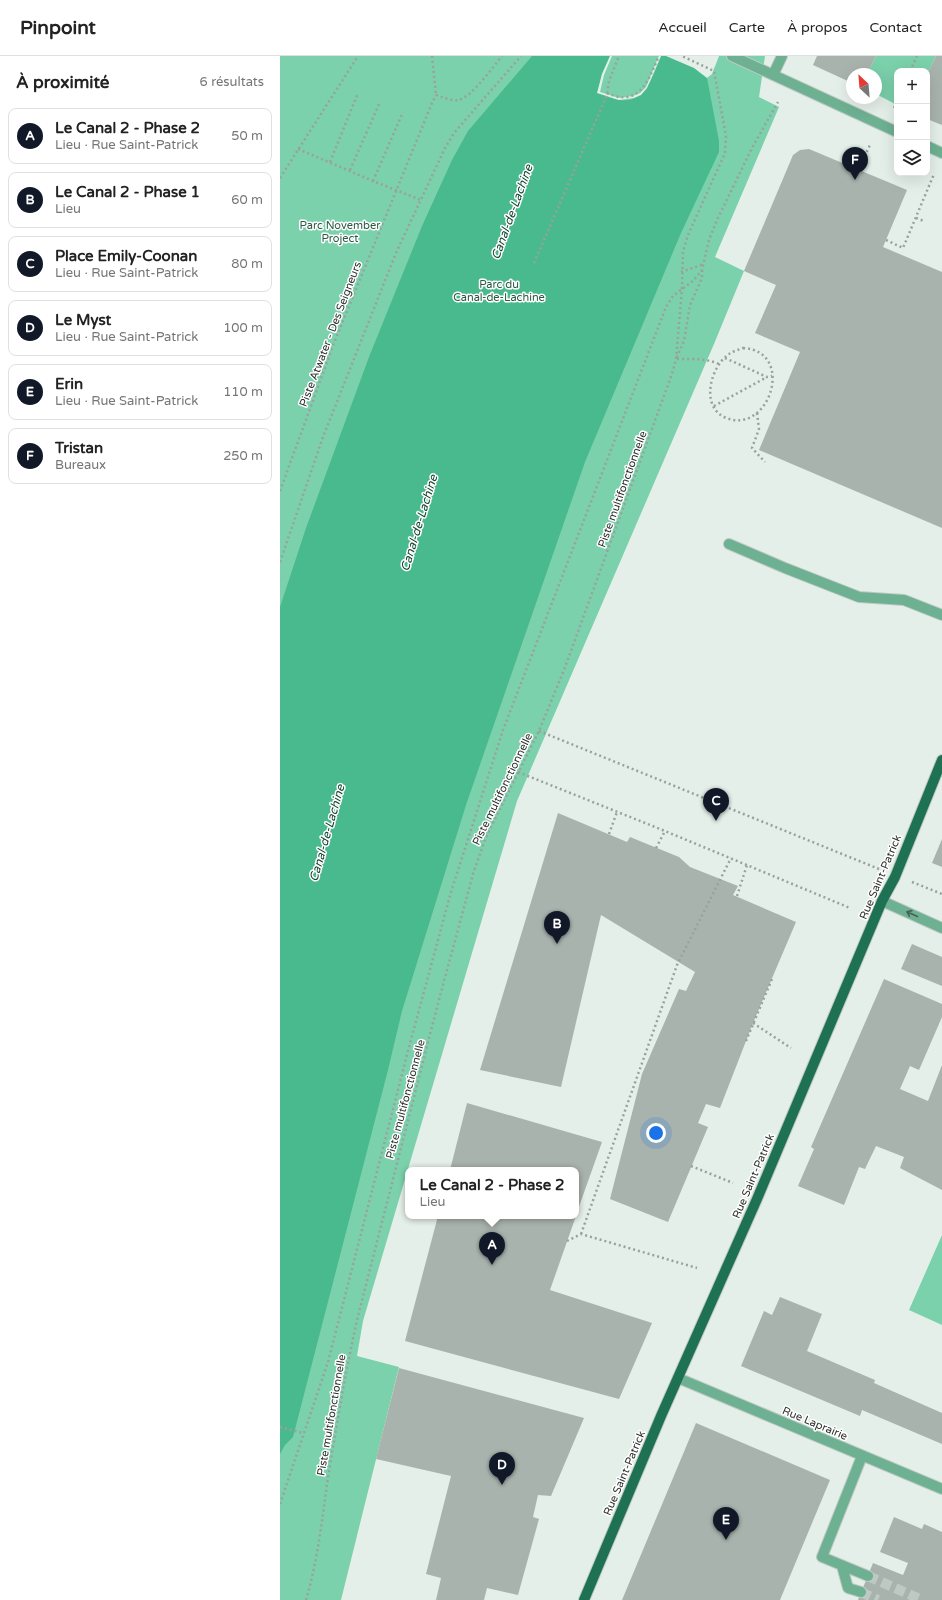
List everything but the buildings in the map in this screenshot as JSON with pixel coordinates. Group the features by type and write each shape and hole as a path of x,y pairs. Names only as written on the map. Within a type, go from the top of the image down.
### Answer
{"main road":[{"name":"Rue Saint-Patrick","path":"584,1600 661,1416 757,1199 882,901 895,877 942,760"}],"street":[{"path":"732,56 894,131"},
{"path":"773,75 782,56"},
{"path":"930,147 942,153"},
{"path":"729,544 859,597 904,600 942,615"},
{"path":"882,901 942,928"},
{"name":"Rue Laprairie","path":"678,1378 942,1489"},
{"path":"862,1456 822,1557 868,1576"},
{"path":"842,1566 848,1588 861,1592"}],"path":[{"path":"280,178 358,56"},
{"path":"432,56 436,95 454,100 463,98 470,93 502,56"},
{"path":"280,562 323,438 396,253 445,148 454,133 521,56"},
{"path":"534,263 607,93 609,81 619,56"},
{"path":"607,93 622,97 639,93 646,85 659,56"},
{"name":"Piste multifonctionnelle","path":"306,1600 310,1588 318,1546 346,1369 357,1320 468,892 486,837 539,731 564,670 672,374 676,359 682,289 681,261 685,243 725,153 726,144 726,136 714,71 682,56"},
{"path":"911,68 917,56"},
{"path":"330,162 358,93"},
{"name":"Piste Atwater - Des Seigneurs","path":"280,491 334,343 436,95"},
{"path":"350,170 380,102"},
{"path":"719,364 714,361 700,359 676,359 684,341 690,305 702,278 702,270 709,240 717,220 752,148 778,102"},
{"path":"373,181 403,112"},
{"path":"858,170 870,145"},
{"path":"298,149 421,200"},
{"path":"886,240 903,248 934,174"},
{"path":"915,218 924,221"},
{"path":"681,272 704,264"},
{"path":"280,1504 328,1362 409,1047 451,892 503,730 666,307 673,296 694,280 702,270"},
{"path":"743,348 758,351 768,360 771,366 772,376 770,394 767,401 757,413 745,419 737,420 726,418 719,414 710,397 710,386 713,375 724,358 735,350 743,348"},
{"path":"724,358 767,377"},
{"path":"714,406 767,377 772,376"},
{"path":"757,413 759,429 752,448 765,462"},
{"path":"539,731 868,863"},
{"path":"518,772 665,830 850,908"},
{"path":"609,834 617,812"},
{"path":"656,848 665,830"},
{"path":"581,1234 676,965 731,858"},
{"path":"737,896 748,865"},
{"path":"924,887 942,894"},
{"path":"746,1041 772,979"},
{"path":"753,1023 791,1048"},
{"path":"691,1166 733,1183"},
{"path":"567,1241 581,1234 697,1268"},
{"path":"280,1427 303,1433"}],"green space":[{"name":"Parc du Canal-de-Lachine","path":"280,56 765,56 759,97 779,107 715,257 744,271 517,801 409,1167 405,1167 405,1179 363,1321 357,1356 399,1367 341,1600 280,1600"},
{"path":"876,56 936,56 930,69 894,68 894,103 882,97 882,68 870,68"},
{"path":"942,1235 942,1325 909,1310"}],"water":[{"name":"Parc du Canal-de-Lachine","path":"532,56 610,56 602,74 598,93 619,100 628,100 642,93 647,87 661,56 717,56 707,78 719,141 719,152 681,233 585,462 466,805 402,1011 293,1437 285,1445 280,1454 280,607 306,528 369,357 422,226 452,160 468,131"}],"pier":[{"path":"610,56 612,56 604,75 600,92 619,98 633,96 640,93 646,87 659,56 661,56 647,88 641,95 634,98 619,100 597,93 602,74"},
{"path":"666,56 719,56 712,74 707,78 694,68"}],"tunnel":[{"path":"868,1576 922,1600"},
{"path":"861,1592 878,1600"}],"place":[{"name":"Tristan","path":"855,180"},
{"name":"Place Emily-Coonan","path":"716,821"},
{"name":"Le Canal 2 - Phase 1","path":"557,944"},
{"name":"Le Canal 2 - Phase 2","path":"492,1265"},
{"name":"Le Myst","path":"502,1485"},
{"name":"Erin","path":"726,1540"}],"water label":[{"name":"Canal-de-Lachine","path":"512,212"},
{"name":"Canal-de-Lachine","path":"419,523"},
{"name":"Canal-de-Lachine","path":"327,833"}],"park label":[{"name":"Parc November Project","path":"340,231"}]}
